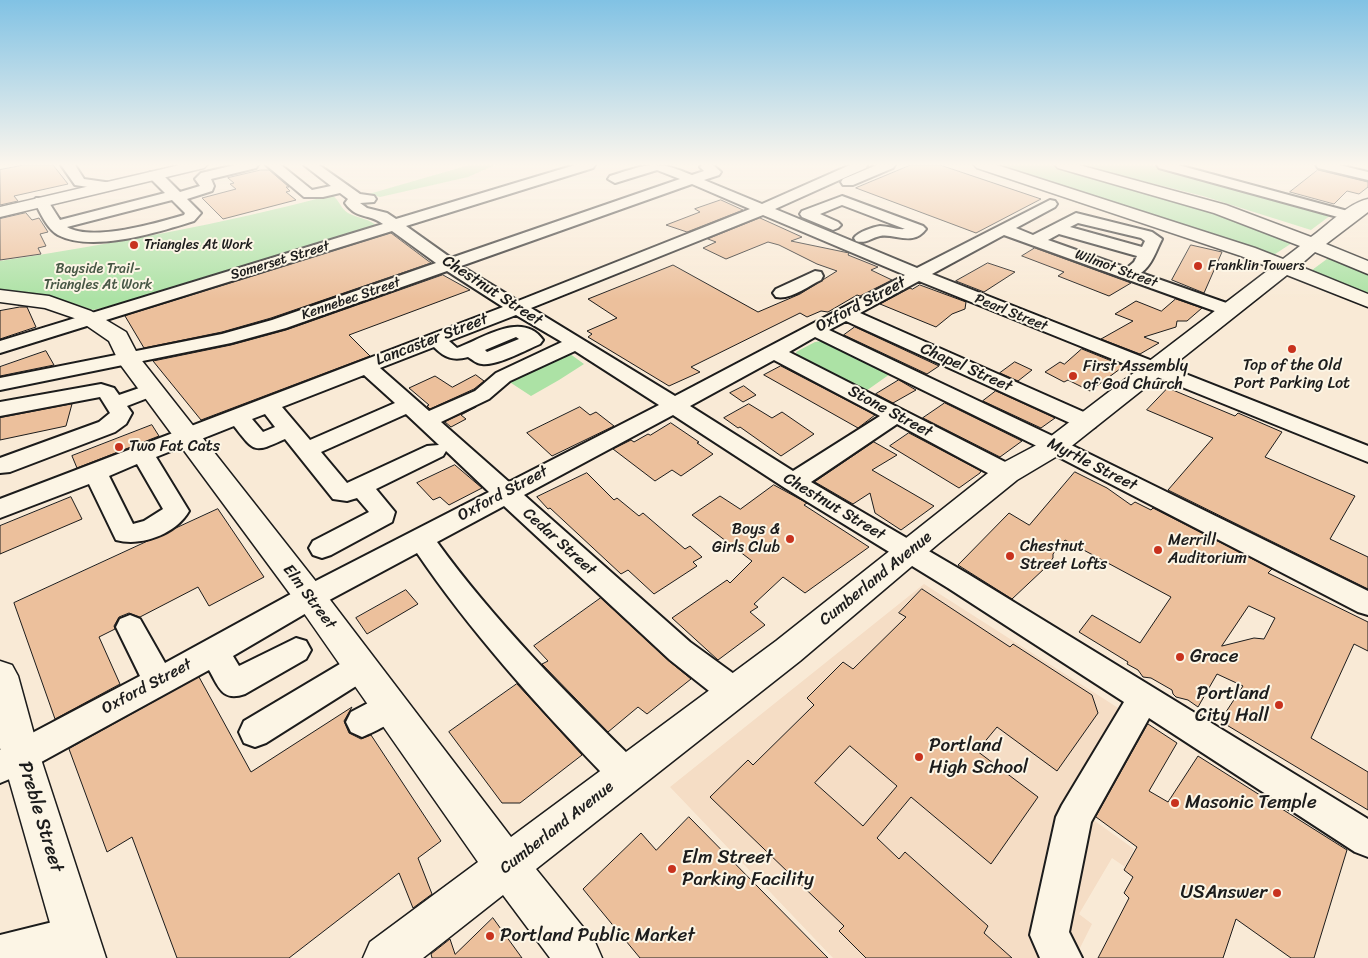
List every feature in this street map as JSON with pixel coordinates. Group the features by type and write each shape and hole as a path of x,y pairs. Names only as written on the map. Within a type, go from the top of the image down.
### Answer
{"main road":[{"path":"1118,210 1214,241 1315,289 1368,303"},
{"path":"1222,210 1368,268"},
{"name":"Cumberland Avenue","path":"386,958 734,692 1007,473 1055,446 1152,369 1361,210"},
{"name":"Elm Street","path":"0,296 62,306 92,319 118,337 128,360 310,597 361,667 376,714 508,866 579,958"},
{"name":"Preble Street","path":"0,676 11,761 80,946"}],"street":[{"path":"47,210 62,231 70,234 97,237 179,221 189,218 194,213 191,210"},
{"path":"57,225 120,210"},
{"name":"Chestnut Street","path":"359,210 365,213 382,216 450,265 516,308 576,343 793,482 1144,697 1368,839"},
{"name":"Somerset Street","path":"0,347 444,210"},
{"name":"Kennebec Street","path":"0,384 128,360 224,339 279,324 607,210"},
{"name":"Pearl Street","path":"761,210 1152,369 1368,454"},
{"name":"Lancaster Street","path":"0,508 611,272 761,210"},
{"path":"818,210 807,214 862,238"},
{"path":"847,245 880,231 905,235 918,229 867,210"},
{"name":"Oxford Street","path":"11,761 158,680 214,652 310,597 673,406 1039,210"},
{"name":"Wilmot Street","path":"1006,227 1035,240 1229,310"},
{"path":"1035,240 1056,228 1147,254 1141,265 1129,274"},
{"path":"782,293 815,276"},
{"name":"Chapel Street","path":"846,314 1087,422"},
{"name":"Myrtle Street","path":"815,330 1055,446 1368,604"},
{"path":"436,338 454,354 470,349"},
{"path":"306,450 482,394 503,377 576,343"},
{"name":"Stone Street","path":"773,351 1007,473"},
{"name":"Cedar Street","path":"366,366 680,651 734,692"},
{"path":"0,409 101,390 107,392 120,413 118,419 106,427 2,466"},
{"path":"114,404 151,390"},
{"path":"268,404 342,493 348,493 435,451"},
{"path":"793,482 896,415"},
{"path":"238,416 259,442 289,429"},
{"path":"94,472 125,533 131,535 140,533 172,517 177,512 142,453"},
{"path":"322,548 383,516 383,512 360,487"},
{"path":"421,539 443,571 473,608 574,724 626,775"},
{"path":"130,627 158,680"},
{"path":"214,652 234,684 296,650"},
{"path":"255,732 361,667"},
{"path":"1062,958 1049,935 1074,817 1144,697"},
{"path":"0,955 80,946"}],"shaded area":[{"name":"Portland High School","path":"924,584 1148,727 1092,819 1134,849 1125,867 1112,858 1079,914 1092,924 1075,958 833,958 670,787"}],"green space":[{"name":"Bayside Trail- Triangles At Work","path":"271,210 345,210 348,213 372,222 378,227 93,310 57,298 0,289 0,261 84,248"},
{"path":"1127,210 1205,210 1295,241 1269,258"},
{"path":"1247,210 1312,210 1331,215 1311,230"},
{"path":"1331,256 1368,272 1368,297 1308,273"},
{"path":"822,341 890,374 866,391 797,355 796,352 815,342"},
{"path":"566,351 584,364 531,396 508,381"}],"building":[{"path":"214,210 259,210 223,219"},
{"path":"696,210 743,210 687,232 666,225 700,212"},
{"path":"914,210 1021,210 976,233"},
{"path":"26,213 32,220 39,218 48,232 40,234 46,246 38,248 41,254 0,260 0,219"},
{"path":"760,218 802,237 791,241 849,253 848,255 878,267 871,270 892,280 860,296 857,295 828,312 821,311 807,317 800,313 691,367 700,372 669,386 588,337 592,334 587,331 617,318 588,299 673,265 758,312 800,294 837,271 768,242 726,259 703,248 716,242 708,239"},
{"path":"391,233 431,263 271,318 222,332 144,348 125,316"},
{"name":"Franklin Towers","path":"1191,245 1222,252 1204,293 1172,280"},
{"path":"1035,248 1131,283 1109,296 1058,276 1064,272 1022,256"},
{"path":"988,263 1015,272 984,292 956,281"},
{"path":"443,275 470,290 349,335 370,356 201,420 153,361 231,345 286,330"},
{"path":"920,285 966,302 965,309 952,314 936,327 880,304 910,288 912,289"},
{"path":"1176,299 1202,308 1187,321 1177,321 1176,327 1144,337 1159,343 1140,354 1101,339 1133,321 1115,314 1136,301 1161,311"},
{"path":"27,307 36,327 0,339 0,311"},
{"path":"855,327 939,366 927,374 844,335"},
{"path":"1082,349 1124,366 1090,391 1068,380 1064,382 1045,372 1060,362 1064,364"},
{"path":"46,351 54,365 0,376 0,367"},
{"path":"1015,362 1032,370 1018,381 1000,373"},
{"path":"781,366 875,415 858,428 764,375"},
{"path":"476,375 484,381 474,389 430,409 427,406 429,405 409,388 435,376 452,387"},
{"path":"899,380 916,390 893,403 876,394"},
{"path":"744,386 756,395 743,402 730,393"},
{"path":"1168,388 1235,416 1238,413 1282,432 1265,457 1355,496 1330,539 1368,557 1368,589 1168,490 1213,438 1147,410"},
{"path":"996,391 1055,418 1041,428 983,401"},
{"path":"945,403 1022,441 1000,457 923,418"},
{"path":"72,404 66,426 0,440 0,418"},
{"path":"749,404 772,418 782,412 814,434 781,456 724,418"},
{"path":"476,407 461,415 466,419 451,427 445,422"},
{"path":"580,407 590,415 596,412 614,426 552,456 527,433"},
{"path":"671,423 713,454 681,476 672,470 655,481 613,449 631,440 634,442 648,434 650,435"},
{"path":"152,425 159,436 77,468 72,456"},
{"path":"909,433 981,471 980,473 959,488 890,446"},
{"path":"874,442 897,455 872,470 934,506 901,530 875,513 870,493 853,504 815,482"},
{"path":"455,465 482,488 449,505 440,497 433,500 417,483"},
{"path":"1075,472 1107,488 1131,505 1135,502 1151,510 1153,508 1272,569 1268,573 1368,622 1368,651 1354,644 1311,738 1368,772 1368,810 1220,721 1243,686 1217,674 1198,707 1188,700 1176,697 1172,690 1151,678 1143,677 1138,670 1127,664 1128,662 1079,632 1092,615 1140,643 1171,597 1065,540 1053,554 1053,558 1045,568 1012,599 958,565 1009,513 1029,525","holes":["1249,606 1275,618 1264,639 1254,638 1222,646"]},
{"path":"587,473 614,500 617,498 639,516 643,513 685,549 690,546 702,557 693,562 697,566 654,594 628,570 621,574 537,497"},
{"name":"Boys & Girls Club","path":"774,485 807,503 804,505 869,547 805,593 783,577 754,604 758,607 750,612 765,625 718,660 672,618 727,580 730,583 752,561 692,515 720,496 740,509"},
{"path":"71,497 82,519 0,554 0,526"},
{"path":"218,509 264,577 209,606 198,587 140,617 129,613 119,617 114,626 115,629 99,637 120,684 55,719 14,603"},
{"name":"Portland High School","path":"922,589 1010,647 1013,644 1092,695 1098,713 1057,771 997,727 977,751 1038,797 991,864 911,797 877,838 899,859 905,852 988,926 984,933 1012,958 866,958 839,931 844,926 710,797 748,760 753,765 814,705 807,698 843,662 853,669 906,617 899,613","holes":["850,746 897,786 863,826 815,783"]},
{"path":"406,590 418,604 367,634 356,618"},
{"path":"601,598 691,679 647,714 638,707 608,732 542,664 548,661 534,646"},
{"path":"199,677 251,772 352,707 344,721 349,733 361,739 371,735 441,841 418,858 432,894 413,908 399,873 289,958 177,958 132,837 107,852 69,749"},
{"path":"517,684 582,755 520,803 502,803 449,732"},
{"path":"1148,724 1177,743 1149,791 1168,802 1198,756 1347,850 1314,958 1291,958 1236,919 1223,958 1098,958 1129,898 1124,893 1133,877 1124,870 1137,847 1096,817"},
{"name":"Elm Street Parking Facility","path":"689,817 828,958 640,958 583,889 641,833 656,850"},
{"name":"Portland Public Market","path":"493,918 522,958 432,958 431,954 450,939 455,954"}],"place":[{"name":"Triangles At Work","path":"134,245"},
{"name":"Franklin Towers","path":"1198,266"},
{"name":"Top of the Old Port Parking Lot","path":"1292,349"},
{"name":"First Assembly of God Church","path":"1073,376"},
{"name":"Two Fat Cats","path":"119,447"},
{"name":"Boys & Girls Club","path":"790,539"},
{"name":"Merrill Auditorium","path":"1158,550"},
{"name":"Chestnut Street Lofts","path":"1010,556"},
{"name":"Grace","path":"1180,657"},
{"name":"Portland City Hall","path":"1279,705"},
{"name":"Portland High School","path":"919,757"},
{"name":"Masonic Temple","path":"1175,803"},
{"name":"Elm Street Parking Facility","path":"672,869"},
{"name":"USAnswer","path":"1277,893"},
{"name":"Portland Public Market","path":"490,936"}]}
